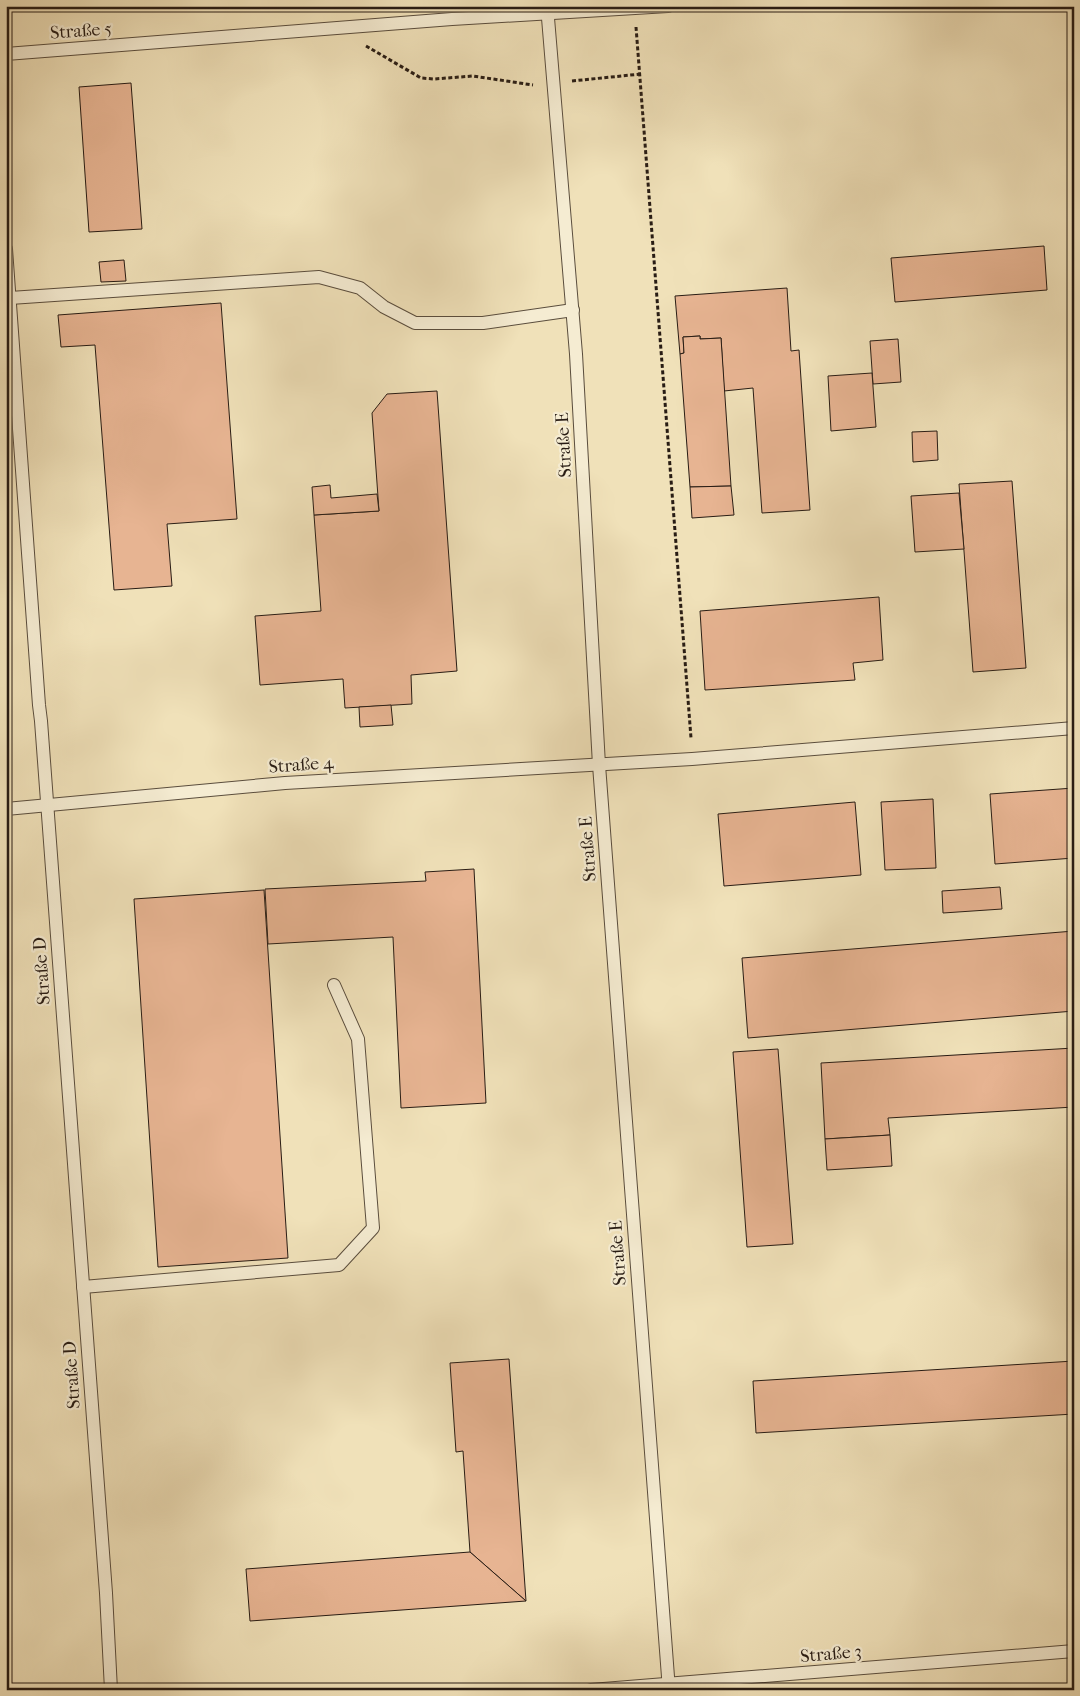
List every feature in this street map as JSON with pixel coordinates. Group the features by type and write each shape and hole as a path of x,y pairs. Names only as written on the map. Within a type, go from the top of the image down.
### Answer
{"lane":[{"name":"Straße 5","path":"6,54 548,10 668,6"},
{"name":"Straße E","path":"548,10 573,310 599,765 669,1687"},
{"name":"Straße D","path":"6,249 84,1287 111,1690"},
{"path":"10,298 319,277 360,288 384,307 416,323 483,323 573,310"},
{"name":"Straße 4","path":"6,809 285,783 692,759 1074,728"},
{"path":"84,1287 339,1265 373,1228 358,1038 334,986"},
{"name":"Straße 3","path":"591,1690 669,1687 1074,1651"}],"path":[{"path":"635,8 692,759"},
{"path":"350,27 368,48 421,78 473,76 532,85 641,74"}],"building":[{"path":"131,83 142,229 89,232 79,87"},
{"path":"1044,246 1047,290 895,302 891,258"},
{"path":"124,260 126,281 101,282 99,262"},
{"path":"787,288 791,351 799,350 810,510 762,513 753,388 724,391 721,338 700,339 700,336 683,337 684,353 680,354 675,296"},
{"path":"221,303 237,519 167,524 172,586 114,590 95,345 61,347 58,315"},
{"path":"700,336 700,339 721,338 731,486 690,487 680,354 684,353 683,337"},
{"path":"898,339 901,382 873,384 870,341"},
{"path":"872,373 876,427 831,431 828,376"},
{"path":"437,391 457,671 411,675 412,704 345,708 343,679 260,685 255,616 321,611 314,515 379,511 372,413 387,394"},
{"path":"937,431 938,460 913,462 912,432"},
{"path":"1012,481 1026,668 973,672 959,484"},
{"path":"330,485 331,498 377,494 379,511 314,515 312,487"},
{"path":"731,486 734,515 692,518 690,487"},
{"path":"959,493 964,549 915,552 911,496"},
{"path":"879,597 883,660 853,663 855,680 705,690 700,611"},
{"path":"391,705 393,725 360,727 359,707"},
{"path":"1074,788 1074,858 995,864 990,794"},
{"path":"933,799 936,868 885,870 881,802"},
{"path":"855,802 861,875 724,886 718,814"},
{"path":"474,869 486,1103 401,1108 393,937 268,944 265,889 426,881 425,872"},
{"path":"1000,887 1002,909 943,913 942,891"},
{"path":"264,890 288,1258 158,1267 134,899"},
{"path":"1074,931 1074,1011 748,1038 742,958"},
{"path":"1074,1048 1074,1107 888,1118 890,1135 825,1139 821,1063"},
{"path":"778,1049 793,1244 747,1247 733,1052"},
{"path":"890,1135 892,1166 827,1170 825,1139"},
{"path":"1069,1254 1074,1254 1074,1337"},
{"path":"509,1359 526,1601 470,1552 463,1451 456,1452 450,1363"},
{"path":"1074,1361 1074,1414 756,1433 753,1381"},
{"path":"470,1552 526,1601 250,1621 246,1569"}]}
